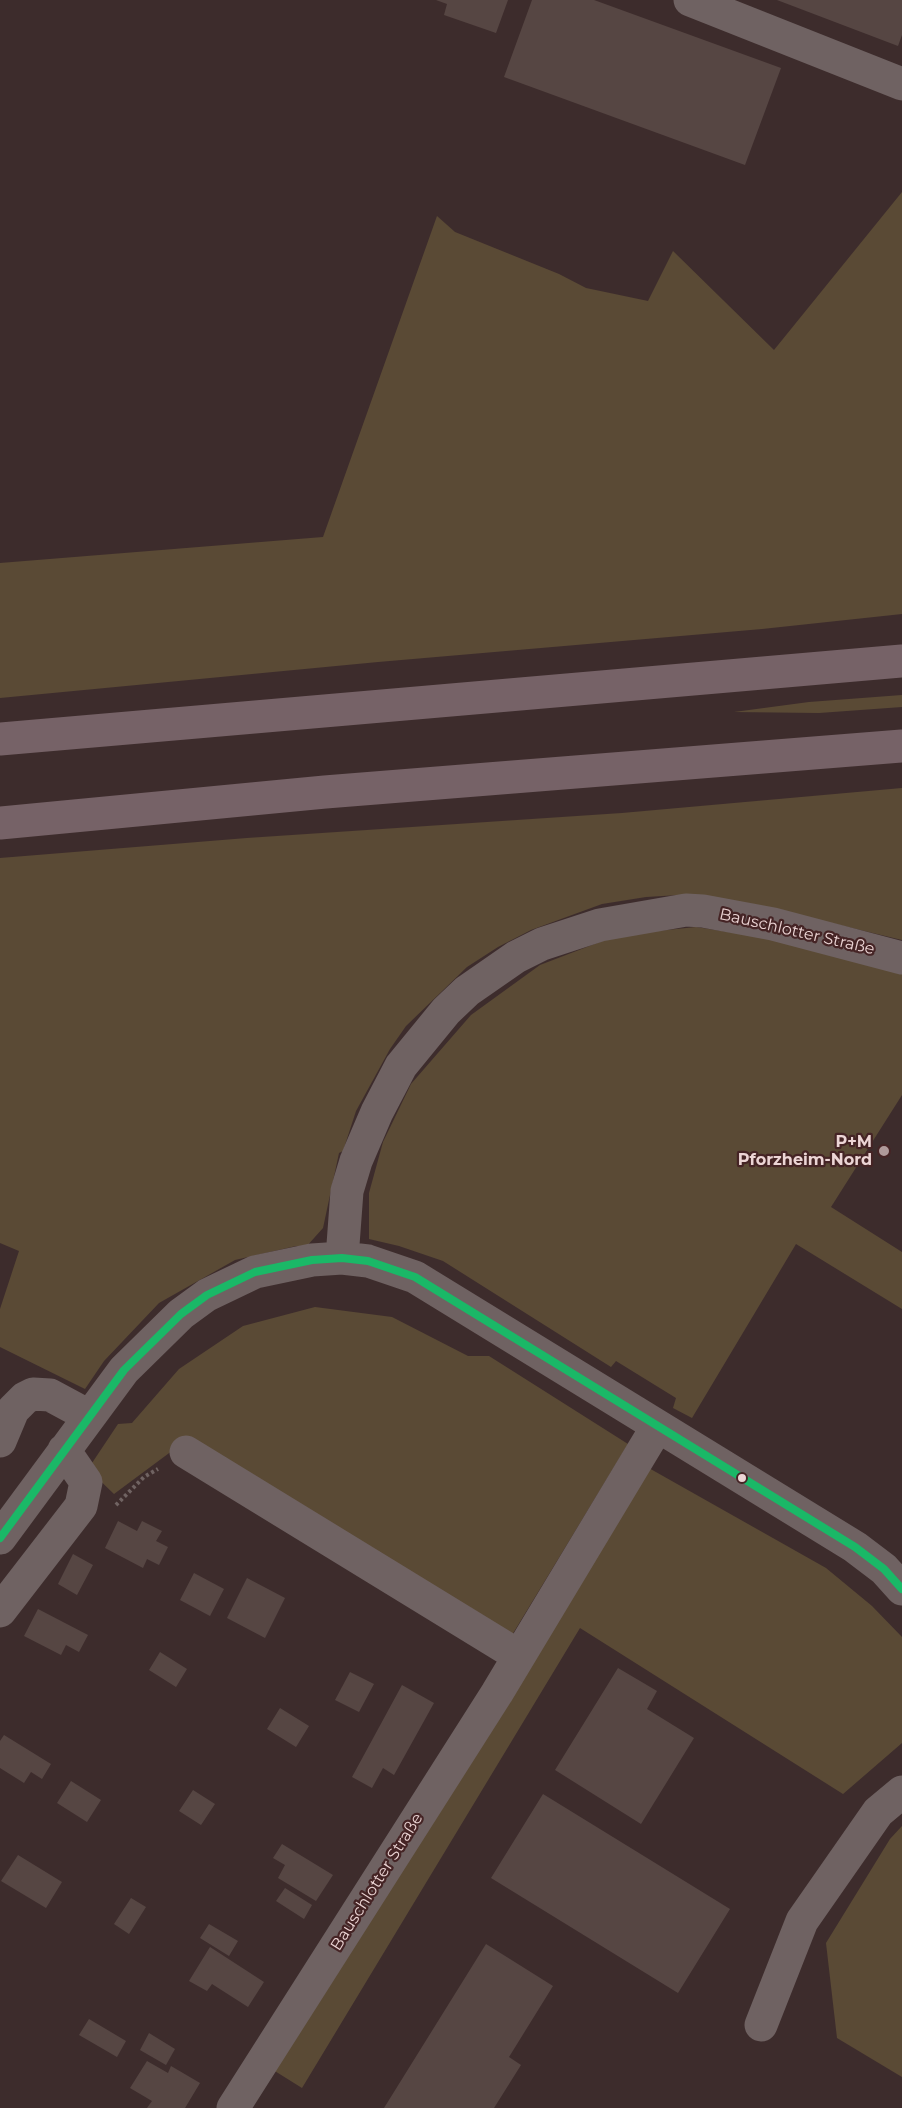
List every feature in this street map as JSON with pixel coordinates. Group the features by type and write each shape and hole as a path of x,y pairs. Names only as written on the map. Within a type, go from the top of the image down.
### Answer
{"highway":[{"path":"0,740 902,660"},
{"path":"0,823 337,791 902,746"}],"street":[{"path":"690,0 902,84"},
{"name":"Bauschlotter Straße","path":"342,1258 347,1191 356,1161 377,1112 401,1066 446,1011 467,991 516,957 542,944 600,925 686,910 773,924 902,958"},
{"path":"0,1538 124,1370 153,1339 207,1295 255,1272 312,1260 342,1258 368,1261 415,1277 855,1547 884,1569 902,1589"},
{"path":"0,1441 13,1410 25,1398 33,1394 50,1395 89,1416"},
{"name":"Bauschlotter Straße","path":"233,2108 519,1656 657,1427"},
{"path":"0,1611 81,1506 86,1482 64,1450"},
{"path":"186,1452 519,1656"},
{"path":"761,2025 802,1921 878,1812 902,1792"}],"path":[{"path":"81,1506 105,1511 119,1503 144,1477 186,1452"}],"shaded area":[{"path":"902,192 902,614 762,629 0,698 0,563 323,537 437,216 455,232 559,274 586,288 648,301 673,251 774,350"},
{"path":"902,695 902,707 819,713 734,712 809,702"},
{"path":"902,788 902,940 752,904 679,895 646,897 602,904 531,930 467,967 406,1026 390,1049 356,1111 343,1151 339,1153 323,1228 306,1247 296,1246 235,1260 159,1303 104,1361 85,1389 0,1347 0,1309 19,1251 0,1243 0,858 247,838 622,813"},
{"path":"696,927 793,942 902,969 902,1095 831,1207 902,1252 902,1309 796,1244 692,1418 673,1408 676,1398 616,1361 611,1367 443,1261 399,1246 369,1239 369,1193 383,1142 411,1084 471,1015 540,965 618,935"},
{"path":"315,1307 392,1317 468,1356 489,1356 628,1444 512,1635 188,1439 114,1494 88,1469 118,1424 132,1423 179,1369 243,1326"},
{"path":"647,1467 826,1568 872,1606 902,1637 902,1743 843,1794 580,1628 302,2088 270,2068"},
{"path":"902,1826 902,2077 837,2038 826,1943 890,1839"}],"building":[{"path":"436,0 508,0 496,33 444,15 447,4"},
{"path":"532,0 594,0 781,68 745,165 504,77"},
{"path":"777,0 902,0 902,35 898,46"},
{"path":"118,1521 137,1531 142,1521 162,1531 156,1541 168,1547 159,1565 147,1559 143,1568 105,1548"},
{"path":"73,1554 93,1565 77,1595 58,1584"},
{"path":"194,1573 224,1589 210,1616 180,1600"},
{"path":"247,1578 285,1598 265,1638 227,1618"},
{"path":"38,1609 88,1635 79,1652 66,1645 61,1655 24,1636"},
{"path":"160,1652 187,1669 176,1687 149,1670"},
{"path":"618,1668 657,1691 647,1709 694,1738 641,1824 555,1770"},
{"path":"350,1672 374,1684 359,1712 335,1700"},
{"path":"402,1685 434,1703 394,1775 383,1768 372,1788 352,1777"},
{"path":"280,1708 309,1726 296,1747 267,1729"},
{"path":"4,1735 51,1764 42,1779 31,1772 24,1783 0,1768 0,1741"},
{"path":"71,1781 101,1800 87,1822 57,1803"},
{"path":"193,1790 215,1804 201,1825 179,1811"},
{"path":"543,1794 730,1909 678,1993 491,1878"},
{"path":"282,1844 333,1875 316,1901 278,1878 285,1865 273,1858"},
{"path":"18,1855 62,1882 46,1908 1,1881"},
{"path":"285,1888 312,1905 304,1919 276,1901"},
{"path":"131,1898 146,1907 129,1934 114,1924"},
{"path":"209,1924 238,1941 229,1956 200,1938"},
{"path":"486,1944 553,1986 509,2057 521,2065 494,2108 384,2108"},
{"path":"210,1947 264,1982 248,2007 212,1984 207,1991 189,1981"},
{"path":"89,2019 126,2041 117,2057 79,2035"},
{"path":"149,2033 175,2049 166,2065 140,2050"},
{"path":"147,2061 168,2073 171,2066 200,2083 185,2108 147,2108 152,2101 130,2088"}],"transit line":[{"path":"0,1538 124,1370 181,1314 207,1295 255,1272 312,1260 342,1258 368,1261 415,1277 855,1547 884,1569 902,1589"}],"place":[{"name":"P+M Pforzheim-Nord","path":"884,1151"}]}
